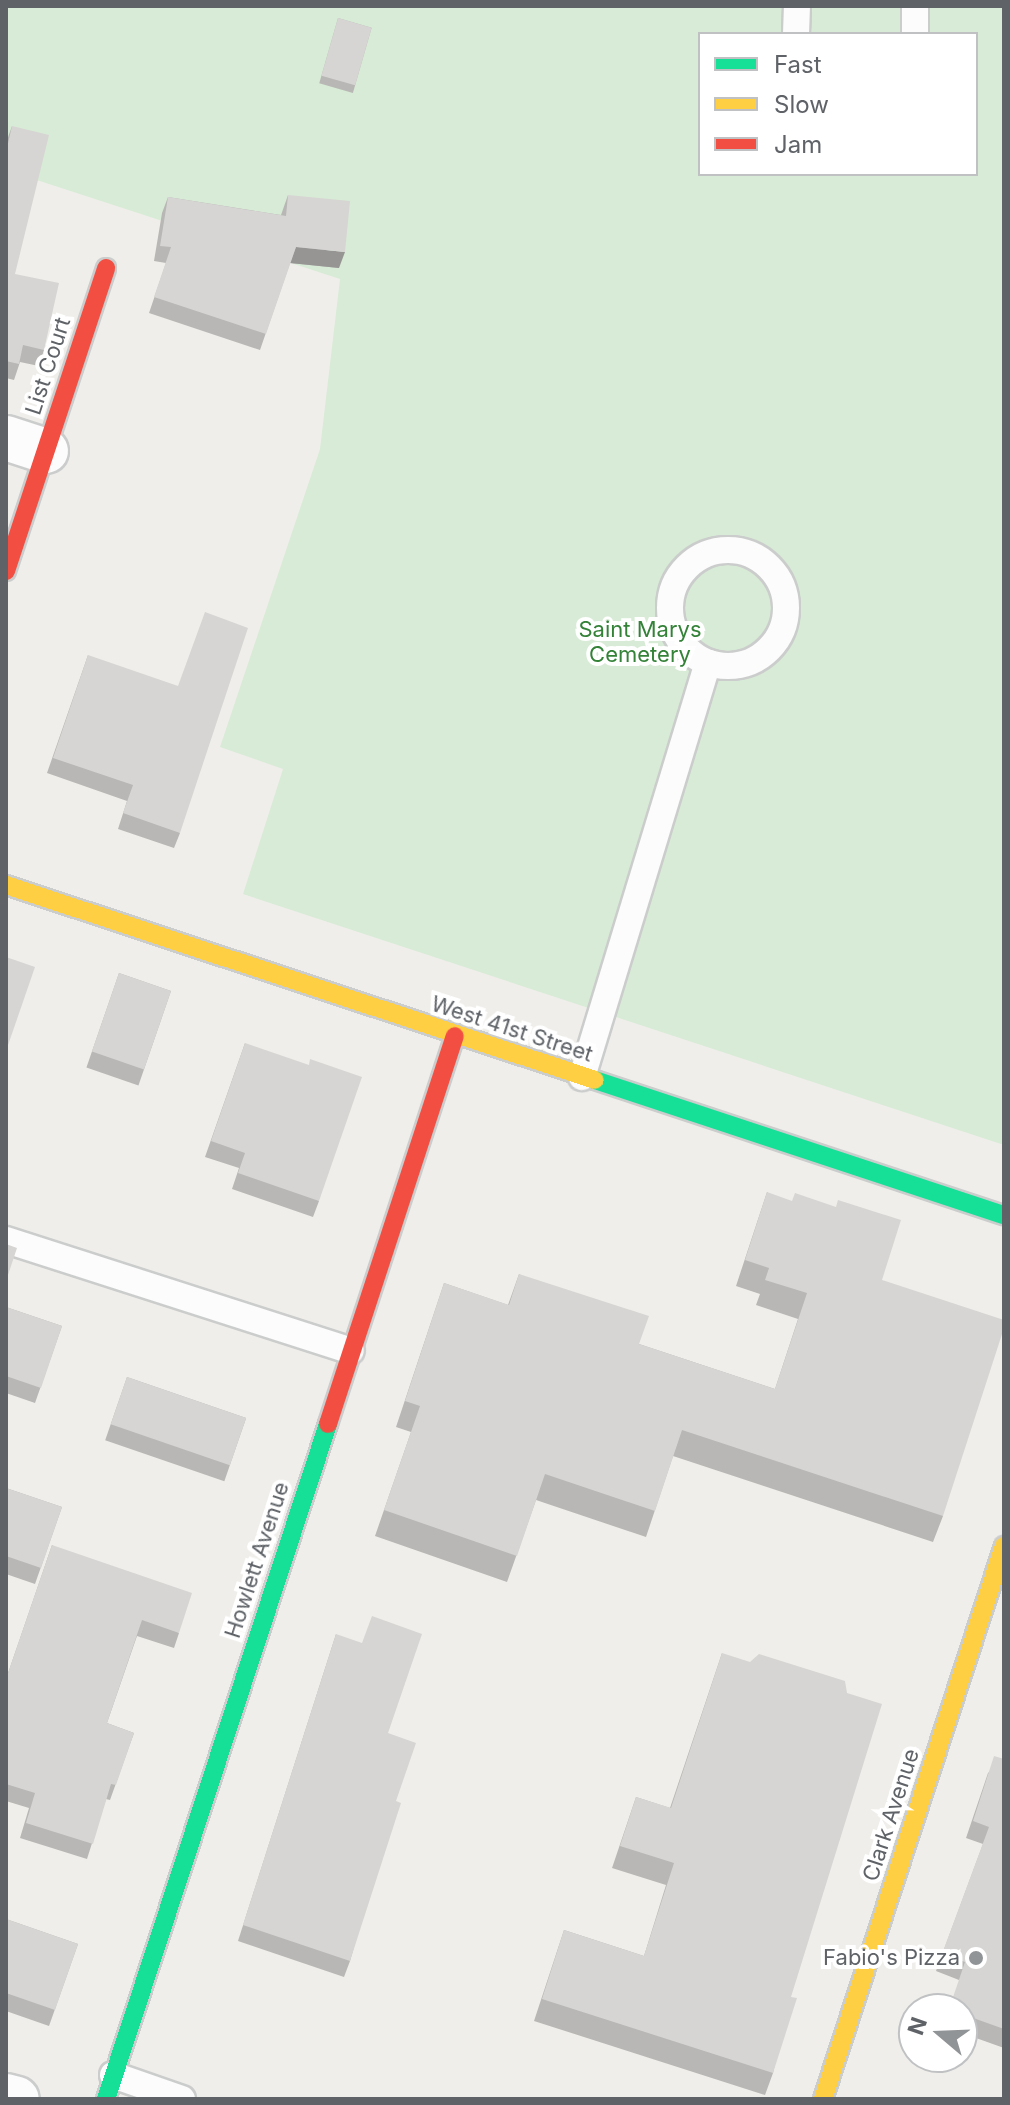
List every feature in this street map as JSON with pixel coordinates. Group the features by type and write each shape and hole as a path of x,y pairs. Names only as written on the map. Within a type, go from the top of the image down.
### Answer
{"street":[{"name":"List Court","path":"6,571 26,445 106,268"},
{"name":"West 41st Street","path":"6,885 455,1036 1004,1215"},
{"name":"Howlett Avenue","path":"110,2087 455,1036"},
{"name":"Clark Avenue","path":"823,2099 1004,1546"},
{"path":"6,2096 17,2099"}],"lane":[{"path":"796,32 797,6"},
{"path":"915,6 915,32"},
{"path":"735,549 754,554 781,582 787,601 778,639 747,663 708,663 679,640 670,604 674,586 698,557 735,549"},
{"path":"582,1077 708,663"},
{"path":"6,1240 351,1351"},
{"path":"110,2087 182,2099"}],"green space":[{"name":"Saint Marys Cemetery","path":"6,6 1004,6 1004,1145 243,894 283,769 220,747 320,449 340,279 6,170"}],"building":[{"path":"338,18 372,28 355,85 321,76"},
{"path":"12,126 49,135 15,274 59,283 44,350 23,345 19,364 6,361 6,152"},
{"path":"288,195 350,201 345,252 296,247 266,334 154,297 171,247 160,246 168,197 286,216"},
{"path":"205,612 248,628 180,833 123,813 133,785 53,758 88,655 178,686"},
{"path":"6,957 35,967 6,1051"},
{"path":"119,973 171,991 144,1069 92,1051"},
{"path":"245,1043 309,1065 310,1059 362,1077 319,1201 238,1173 245,1153 211,1141"},
{"path":"767,1192 792,1201 795,1193 836,1207 838,1200 901,1220 882,1280 1004,1320 943,1516 682,1430 655,1511 545,1474 517,1556 384,1510 420,1406 405,1401 444,1283 509,1305 519,1274 649,1316 639,1344 775,1389 807,1293 765,1280 769,1268 745,1260"},
{"path":"6,1244 17,1248 6,1281"},
{"path":"6,1307 62,1326 41,1388 6,1376"},
{"path":"127,1377 246,1418 230,1465 111,1424"},
{"path":"6,1488 62,1507 41,1568 6,1556"},
{"path":"52,1545 192,1593 179,1633 142,1620 107,1723 134,1733 116,1785 111,1784 93,1844 26,1823 35,1793 6,1784 6,1679"},
{"path":"372,1616 422,1634 388,1733 416,1743 396,1801 401,1803 350,1961 243,1925 336,1634 362,1643"},
{"path":"722,1653 750,1662 759,1654 845,1681 847,1693 882,1704 791,1997 797,1998 773,2073 542,1999 564,1930 644,1956 674,1863 620,1846 636,1797 671,1808"},
{"path":"994,1756 1004,1759 1004,2029 978,2020 978,1993 954,1993 965,1962 942,1954 989,1827 973,1821"},
{"path":"6,1919 78,1944 55,2010 6,1993"}],"traffic: fast":[{"path":"595,1080 1004,1215"},
{"path":"106,2099 328,1424"}],"traffic: slow":[{"path":"6,885 595,1080"},
{"path":"823,2099 1004,1546"}],"traffic: jam":[{"path":"6,571 106,268"},
{"path":"328,1424 455,1036"}],"place":[{"name":"Fabio's Pizza","path":"976,1958"}]}
